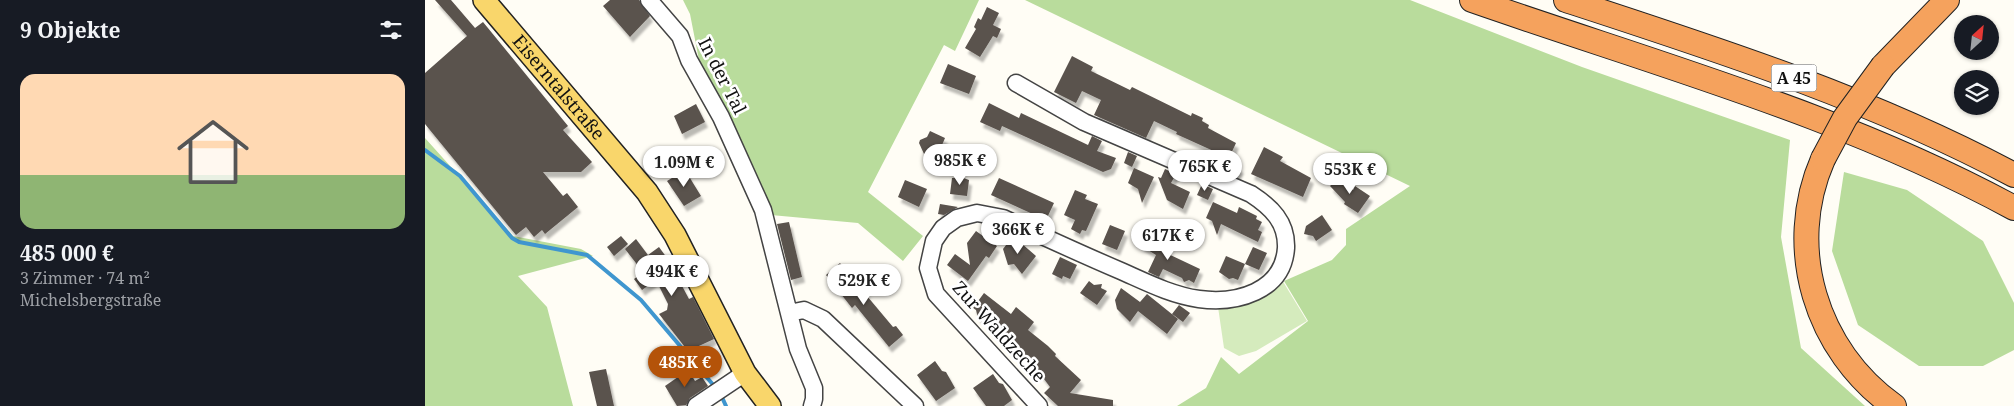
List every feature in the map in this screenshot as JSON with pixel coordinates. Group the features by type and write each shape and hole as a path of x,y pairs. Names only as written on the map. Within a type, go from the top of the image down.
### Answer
{"highway":[{"name":"A 45","path":"1472,0 1723,83 1832,122 1961,179 2014,208"},
{"name":"A 45","path":"1566,0 1733,55 1844,96 1944,139 2014,175"},
{"path":"1894,406 1860,377 1843,357 1829,334 1815,300 1808,271 1807,222 1812,191 1823,159 1849,112 1883,66 1947,0"},
{"path":"1961,179 2014,223"}],"main road":[{"name":"Eiserntalstraße","path":"484,0 647,192 675,235 745,373 770,406"}],"street":[{"name":"In der Tal","path":"649,0 680,36 689,60 721,117 763,210 798,349 814,388 814,399 811,406"},
{"name":"Zur Waldzeche","path":"1016,83 1084,122 1251,194 1275,212 1285,233 1285,259 1272,282 1254,293 1219,300 1167,291 1003,218 977,213 957,218 939,233 930,254 928,268 936,294 1039,406"},
{"path":"789,313 804,310 823,318 915,406"},
{"path":"696,406 745,373"}],"green space":[{"path":"683,0 979,0 955,51 944,45 868,192 923,236 903,261 858,223 771,215 699,60 690,14"},
{"path":"1025,0 1410,0 1582,67 1790,140 1781,237 1801,348 1865,406 1177,406 1206,388 1221,357 1239,374 1308,321 1284,281 1332,260 1346,245 1346,229 1410,186"},
{"path":"425,138 513,236 581,249 593,256 518,276 547,307 573,406 425,406"},
{"path":"1844,172 1907,190 1983,241 2014,303 2014,350 1983,366 1919,366 1858,325 1832,251"},
{"path":"1282,280 1307,321 1256,351 1239,356 1224,348 1218,307 1237,305 1261,297"}],"building":[{"path":"435,0 451,0 475,28 483,22 568,126 563,130 592,162 581,172 543,172 563,196 567,193 578,207 545,234 542,230 534,237 526,227 516,235 425,124 425,73 467,36"},
{"path":"610,0 639,0 650,16 630,37 603,6"},
{"path":"987,7 999,13 993,25 1001,29 997,38 993,36 980,57 965,48 976,29 974,27 978,18 981,20"},
{"path":"1072,56 1093,67 1091,71 1130,90 1132,87 1191,116 1192,113 1203,118 1202,121 1209,125 1208,128 1236,143 1229,158 1176,134 1177,132 1154,121 1146,138 1094,115 1101,100 1082,91 1076,103 1054,92"},
{"path":"948,64 976,76 969,94 940,83"},
{"path":"989,103 1019,118 1021,113 1088,145 1092,136 1102,141 1097,151 1116,158 1111,169 1103,172 1002,126 1000,131 980,122"},
{"path":"696,104 705,122 682,134 674,116"},
{"path":"930,131 945,138 937,157 930,154 925,156 919,143 920,140 927,137"},
{"path":"1264,147 1283,157 1280,161 1311,178 1303,197 1251,174"},
{"path":"1128,152 1137,156 1132,167 1124,163"},
{"path":"1230,163 1241,168 1236,177 1225,172"},
{"path":"1134,168 1154,177 1142,203 1138,189 1128,183"},
{"path":"1165,169 1176,174 1171,183 1190,192 1183,209 1167,200 1158,177 1161,178"},
{"path":"685,170 701,196 684,206 667,181"},
{"path":"1340,176 1353,190 1355,186 1370,196 1358,213 1344,204 1345,202 1330,186"},
{"path":"961,177 969,180 967,196 950,194 952,178"},
{"path":"999,178 1054,203 1046,220 991,195"},
{"path":"905,180 927,189 919,207 898,197"},
{"path":"1202,184 1213,189 1208,200 1197,195"},
{"path":"1075,190 1087,195 1085,199 1098,204 1086,231 1082,230 1080,234 1071,229 1075,220 1064,215"},
{"path":"1213,202 1237,213 1239,207 1257,216 1256,219 1262,222 1258,230 1262,232 1258,242 1221,224 1217,235 1212,221 1206,218"},
{"path":"940,204 958,207 944,215 938,214"},
{"path":"1322,215 1332,230 1316,241 1313,236 1304,234 1306,226"},
{"path":"789,222 802,277 791,280 777,224"},
{"path":"1110,225 1125,231 1117,250 1102,244"},
{"path":"976,231 997,246 989,258 986,256 968,281 947,265 955,254 970,265 967,243"},
{"path":"1146,233 1168,243 1164,252 1200,269 1194,283 1189,280 1184,282 1182,278 1163,269 1159,277 1148,272 1156,255 1140,245"},
{"path":"621,236 628,244 614,256 607,247"},
{"path":"1013,236 1036,256 1022,274 1014,264 1008,265 1003,249"},
{"path":"636,239 648,255 659,247 689,299 693,297 714,339 688,351 659,314 667,310 668,304 656,280 642,290 634,279 643,272 625,249"},
{"path":"1253,247 1267,253 1259,270 1245,264"},
{"path":"1226,256 1245,264 1238,280 1229,279 1219,272"},
{"path":"1060,257 1077,265 1070,279 1063,276 1062,279 1052,274"},
{"path":"840,263 847,272 844,275 863,299 867,296 893,327 896,326 903,335 889,347 855,305 852,308 826,275"},
{"path":"1089,281 1094,285 1102,284 1101,288 1107,291 1097,305 1080,293"},
{"path":"1121,288 1140,302 1147,294 1178,319 1167,334 1138,311 1130,322 1117,309 1115,300"},
{"path":"984,293 1011,314 1016,307 1034,322 1028,330 1048,346 1056,354 1055,356 1081,380 1070,393 1113,400 1113,406 1058,406 1044,393 1050,387 1038,371 1031,367 1034,363 1028,359 1014,340 983,317 978,318 976,310 973,308"},
{"path":"1179,305 1190,313 1183,322 1172,314"},
{"path":"935,361 942,371 946,372 955,388 936,401 917,375"},
{"path":"606,369 614,406 597,406 589,372"},
{"path":"688,370 695,381 702,377 708,386 690,398 686,405 677,406 665,386"},
{"path":"993,374 999,383 1003,384 1012,400 1004,406 986,406 973,388"}],"waterway":[{"path":"425,150 460,176 512,238 519,242 587,255 641,300 715,387"},
{"path":"721,395 726,406"}]}
